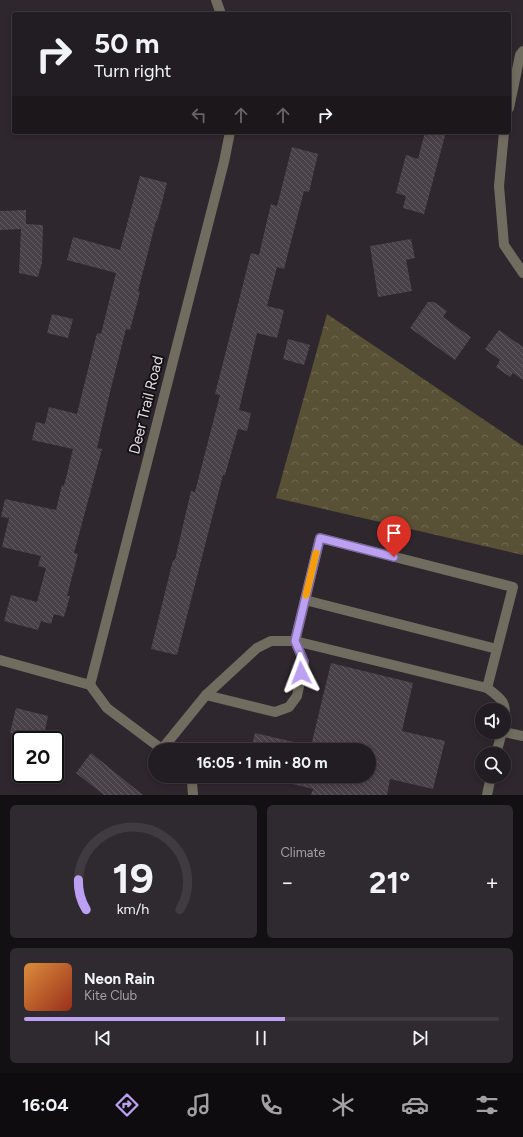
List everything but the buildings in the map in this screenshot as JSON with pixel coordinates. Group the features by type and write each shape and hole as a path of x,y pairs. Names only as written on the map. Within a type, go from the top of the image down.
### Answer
{"street":[{"path":"216,0 220,12"},
{"path":"511,98 520,55 523,51"},
{"name":"Deer Trail Road","path":"90,685 224,162 230,134"},
{"path":"504,134 499,186 504,245 523,273"},
{"path":"206,695 275,712 289,706 297,696 304,662 295,641 320,538 513,588 487,688"},
{"path":"305,600 497,649"},
{"path":"168,743 206,695 257,648 271,641 295,641 487,688 501,698 503,703"},
{"path":"0,660 90,685 107,708 153,743"},
{"path":"511,734 523,736"},
{"path":"192,783 193,795"},
{"path":"487,795 490,783"}],"green space":[{"path":"327,314 523,446 523,555 276,498"}],"slow traffic":[{"path":"306,595 316,553"}],"route":[{"path":"301,673 304,662 295,641 320,538 394,557"}]}
